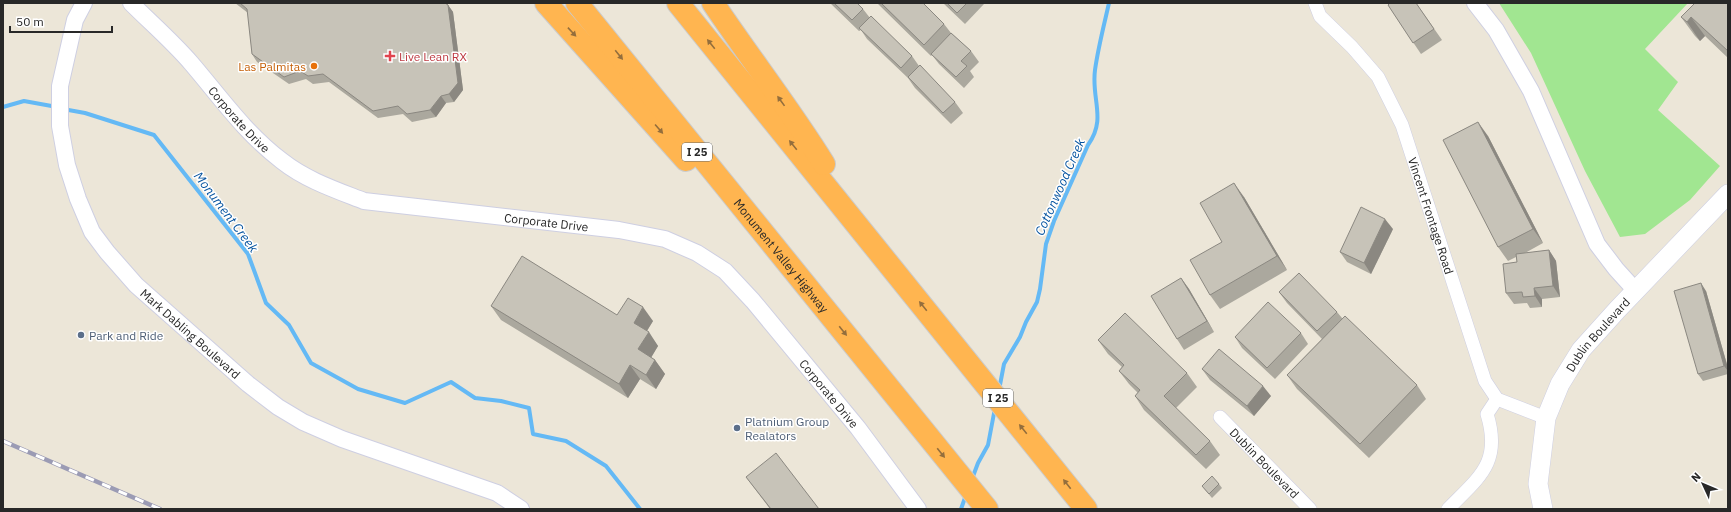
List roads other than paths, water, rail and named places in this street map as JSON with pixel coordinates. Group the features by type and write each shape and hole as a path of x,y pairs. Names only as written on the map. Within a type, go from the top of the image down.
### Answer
{"highway":[{"path":"546,3 723,203 818,300"},
{"name":"Monument Valley Highway","path":"576,3 987,509"},
{"name":"I 25","path":"678,3 871,240 1086,509"},
{"path":"713,3 738,41 811,143 871,240"}],"main road":[{"name":"Dublin Boulevard","path":"1543,509 1538,484 1546,418 1560,384 1581,350 1635,290 1728,194"}],"street":[{"name":"Mark Dabling Boulevard","path":"84,3 75,20 60,86 60,126 67,165 78,199 92,232 107,252 136,285 248,384 278,407 303,422 342,439 497,493 521,509"},
{"name":"Corporate Drive","path":"131,3 190,62 232,114 259,141 283,162 306,177 333,189 364,201 619,230 665,239 697,253 725,272 753,301 858,428 915,504"},
{"name":"Vincent Frontage Road","path":"1315,3 1320,16 1352,47 1378,77 1402,125 1485,381 1497,399"},
{"path":"1475,3 1496,30 1530,91 1597,244 1616,270 1635,290"},
{"path":"1448,509 1480,476 1490,460 1492,443 1490,424 1487,414 1497,399 1546,418"},
{"name":"Dublin Boulevard","path":"1220,417 1310,509"}],"waterway":[{"name":"Cottonwood Creek","path":"999,390 1004,364 1020,337 1037,302 1046,244 1054,221 1088,145 1094,136 1097,126 1098,117 1094,80 1099,45 1109,3"},
{"name":"Monument Creek","path":"3,107 24,101 57,107"},
{"name":"Monument Creek","path":"63,109 85,113 154,135 248,254 266,303 289,325 311,363 358,389 405,403 451,382 475,398 501,401 529,408 533,434 566,441 606,466 640,509"},
{"name":"Cottonwood Creek","path":"972,479 978,463 988,445 995,408"},
{"name":"Cottonwood Creek","path":"961,509 966,495"}],"railway":[{"path":"3,441 160,509"}],"place":[{"name":"Live Lean RX","path":"390,56"},
{"name":"Las Palmitas","path":"314,66"},
{"name":"Park and Ride","path":"81,335"},
{"name":"Platnium Group Realators","path":"737,428"}]}
